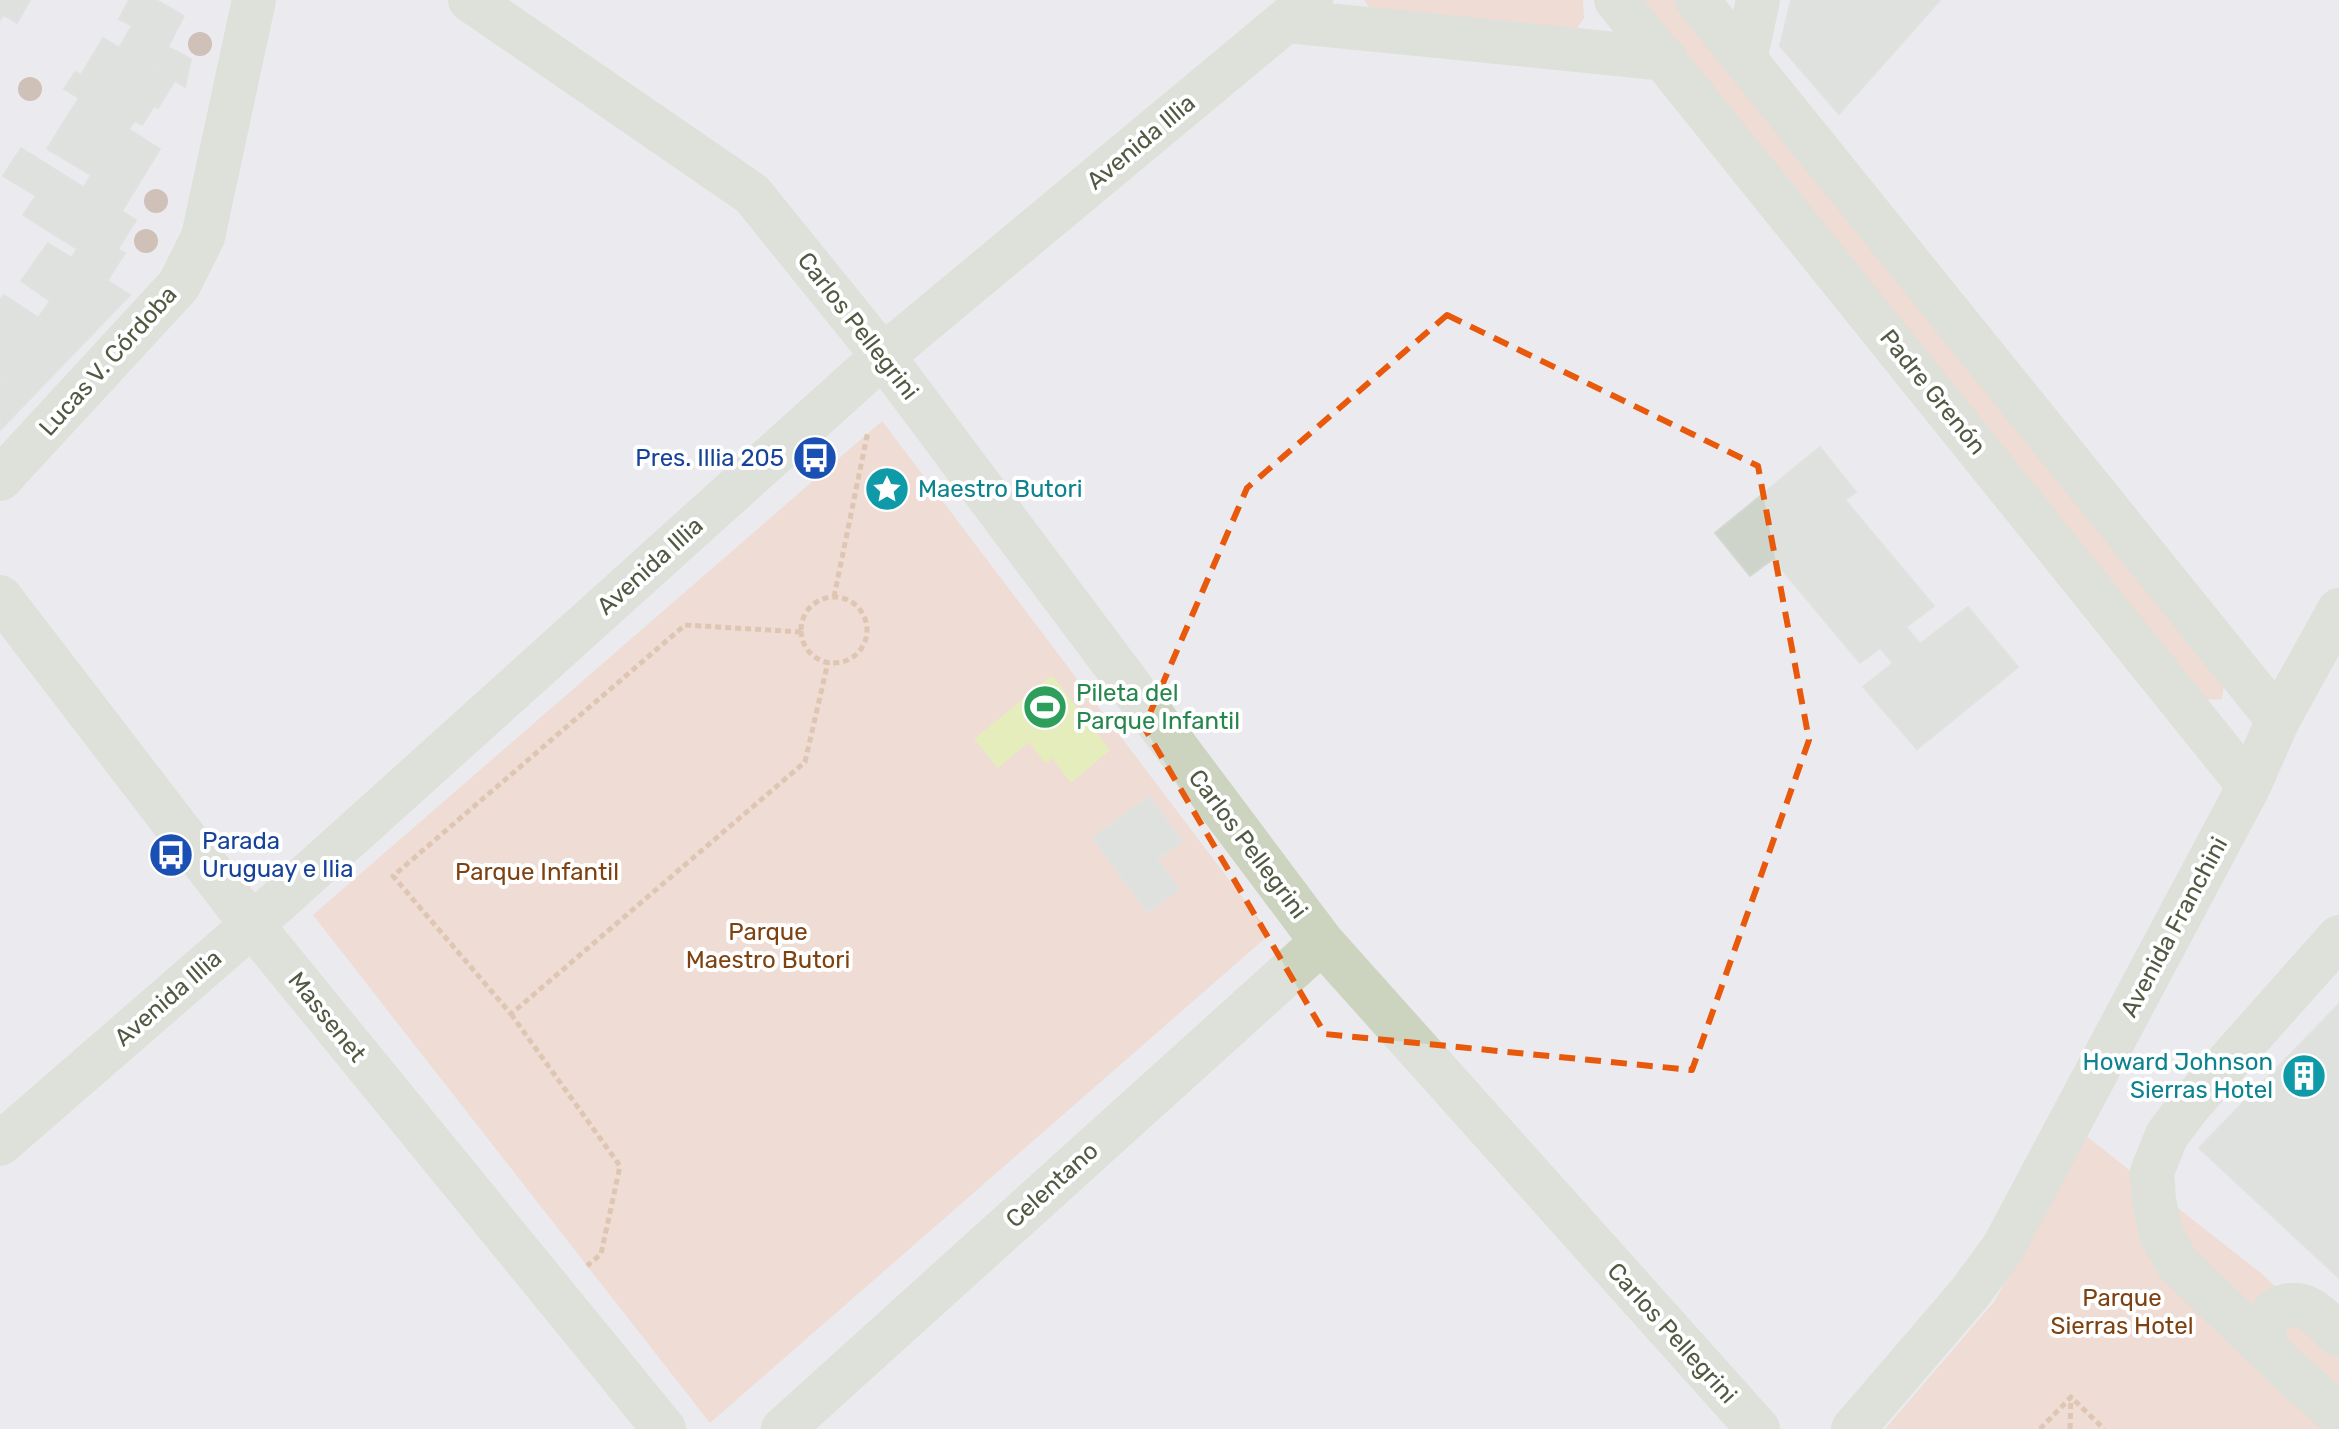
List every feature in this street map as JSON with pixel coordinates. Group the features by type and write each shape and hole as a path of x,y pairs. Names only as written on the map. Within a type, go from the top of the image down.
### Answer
{"street":[{"name":"Lucas V. Córdoba","path":"0,479 179,285 203,237 254,0"},
{"name":"Carlos Pellegrini","path":"470,0 752,194 883,356 1322,942 1758,1429"},
{"name":"Padre Grenón","path":"1616,0 2249,786"},
{"path":"1697,0 2278,720"},
{"path":"1745,60 1758,0"},
{"name":"Avenida Illia","path":"0,1144 252,925 883,356 1299,10"},
{"path":"1299,10 1666,59"},
{"name":"Massenet","path":"0,597 252,925 664,1429"},
{"name":"Avenida Franchini","path":"1853,1429 1969,1294 2003,1248 2249,786 2278,720 2334,633"},
{"path":"2339,937 2188,1107 2167,1135 2152,1172 2161,1234 2178,1264 2339,1415"},
{"name":"Celentano","path":"783,1429 1322,942"},
{"path":"2272,1354 2264,1336 2265,1326 2269,1318 2284,1306 2304,1306 2339,1335"}],"path":[{"path":"834,597 883,356"},
{"path":"834,597 855,605 862,613 867,634 864,644 849,659 839,663 828,662 809,652 801,632 802,621 814,603 834,597"},
{"path":"552,1292 601,1254 620,1166 511,1014 393,876 685,625 801,632"},
{"path":"511,1014 805,762 828,662"},
{"path":"2040,1429 2071,1397"},
{"path":"2070,1429 2071,1397"},
{"path":"2071,1397 2104,1429"}],"highlighted area":[{"path":"1447,315 1758,466 1809,740 1692,1070 1325,1034 1144,727 1247,488"}],"green space":[{"path":"1364,0 1583,0 1584,18 1572,36 1373,13"},
{"path":"1635,0 1674,0 2225,678 2222,699 2206,700"},
{"name":"Parque Maestro Butori","path":"882,421 1270,934 710,1423 313,915"},
{"name":"Parque Sierras Hotel","path":"2086,1136 2262,1274 2339,1346 2339,1429 1885,1429 1994,1302"}],"shaded area":[{"name":"Pileta del Parque Infantil","path":"1052,675 1110,750 1071,783 1052,758 1046,764 1029,742 998,768 974,739"}],"building":[{"path":"0,0 30,0 17,23 3,15 0,20"},
{"path":"129,0 156,0 184,16 156,69 119,48 132,26 119,19"},
{"path":"1791,0 1940,0 1839,114 1780,46"},
{"path":"103,38 175,80 158,108 154,106 142,125 135,121 129,129 64,89 75,72 81,75"},
{"path":"168,47 191,59 185,87 156,69"},
{"path":"79,98 160,149 122,211 84,187 91,175 47,149"},
{"path":"21,148 136,220 118,249 125,253 107,281 71,258 77,249 23,215 36,196 3,176"},
{"path":"48,243 130,295 81,346 38,318 50,301 21,281"},
{"path":"4,295 81,346 30,399 0,379 0,300"},
{"path":"0,379 30,399 0,430"},
{"path":"1820,447 1856,492 1845,500 1934,606 1906,627 1920,644 1968,607 2018,667 1917,749 1863,687 1893,663 1880,648 1860,663 1773,559 1750,576 1715,533"},
{"path":"1149,797 1182,841 1157,859 1179,889 1148,912 1093,838"},
{"name":"Howard Johnson Sierras Hotel","path":"2339,1004 2339,1278 2199,1148"}],"place":[{"name":"Pres. Illia 205","path":"815,458"},
{"name":"Maestro Butori","path":"887,489"},
{"name":"Pileta del Parque Infantil","path":"1045,707"},
{"name":"Parada Uruguay e Ilia","path":"171,855"},
{"name":"Howard Johnson Sierras Hotel","path":"2304,1076"}],"park label":[{"name":"Parque Infantil","path":"537,872"}]}
